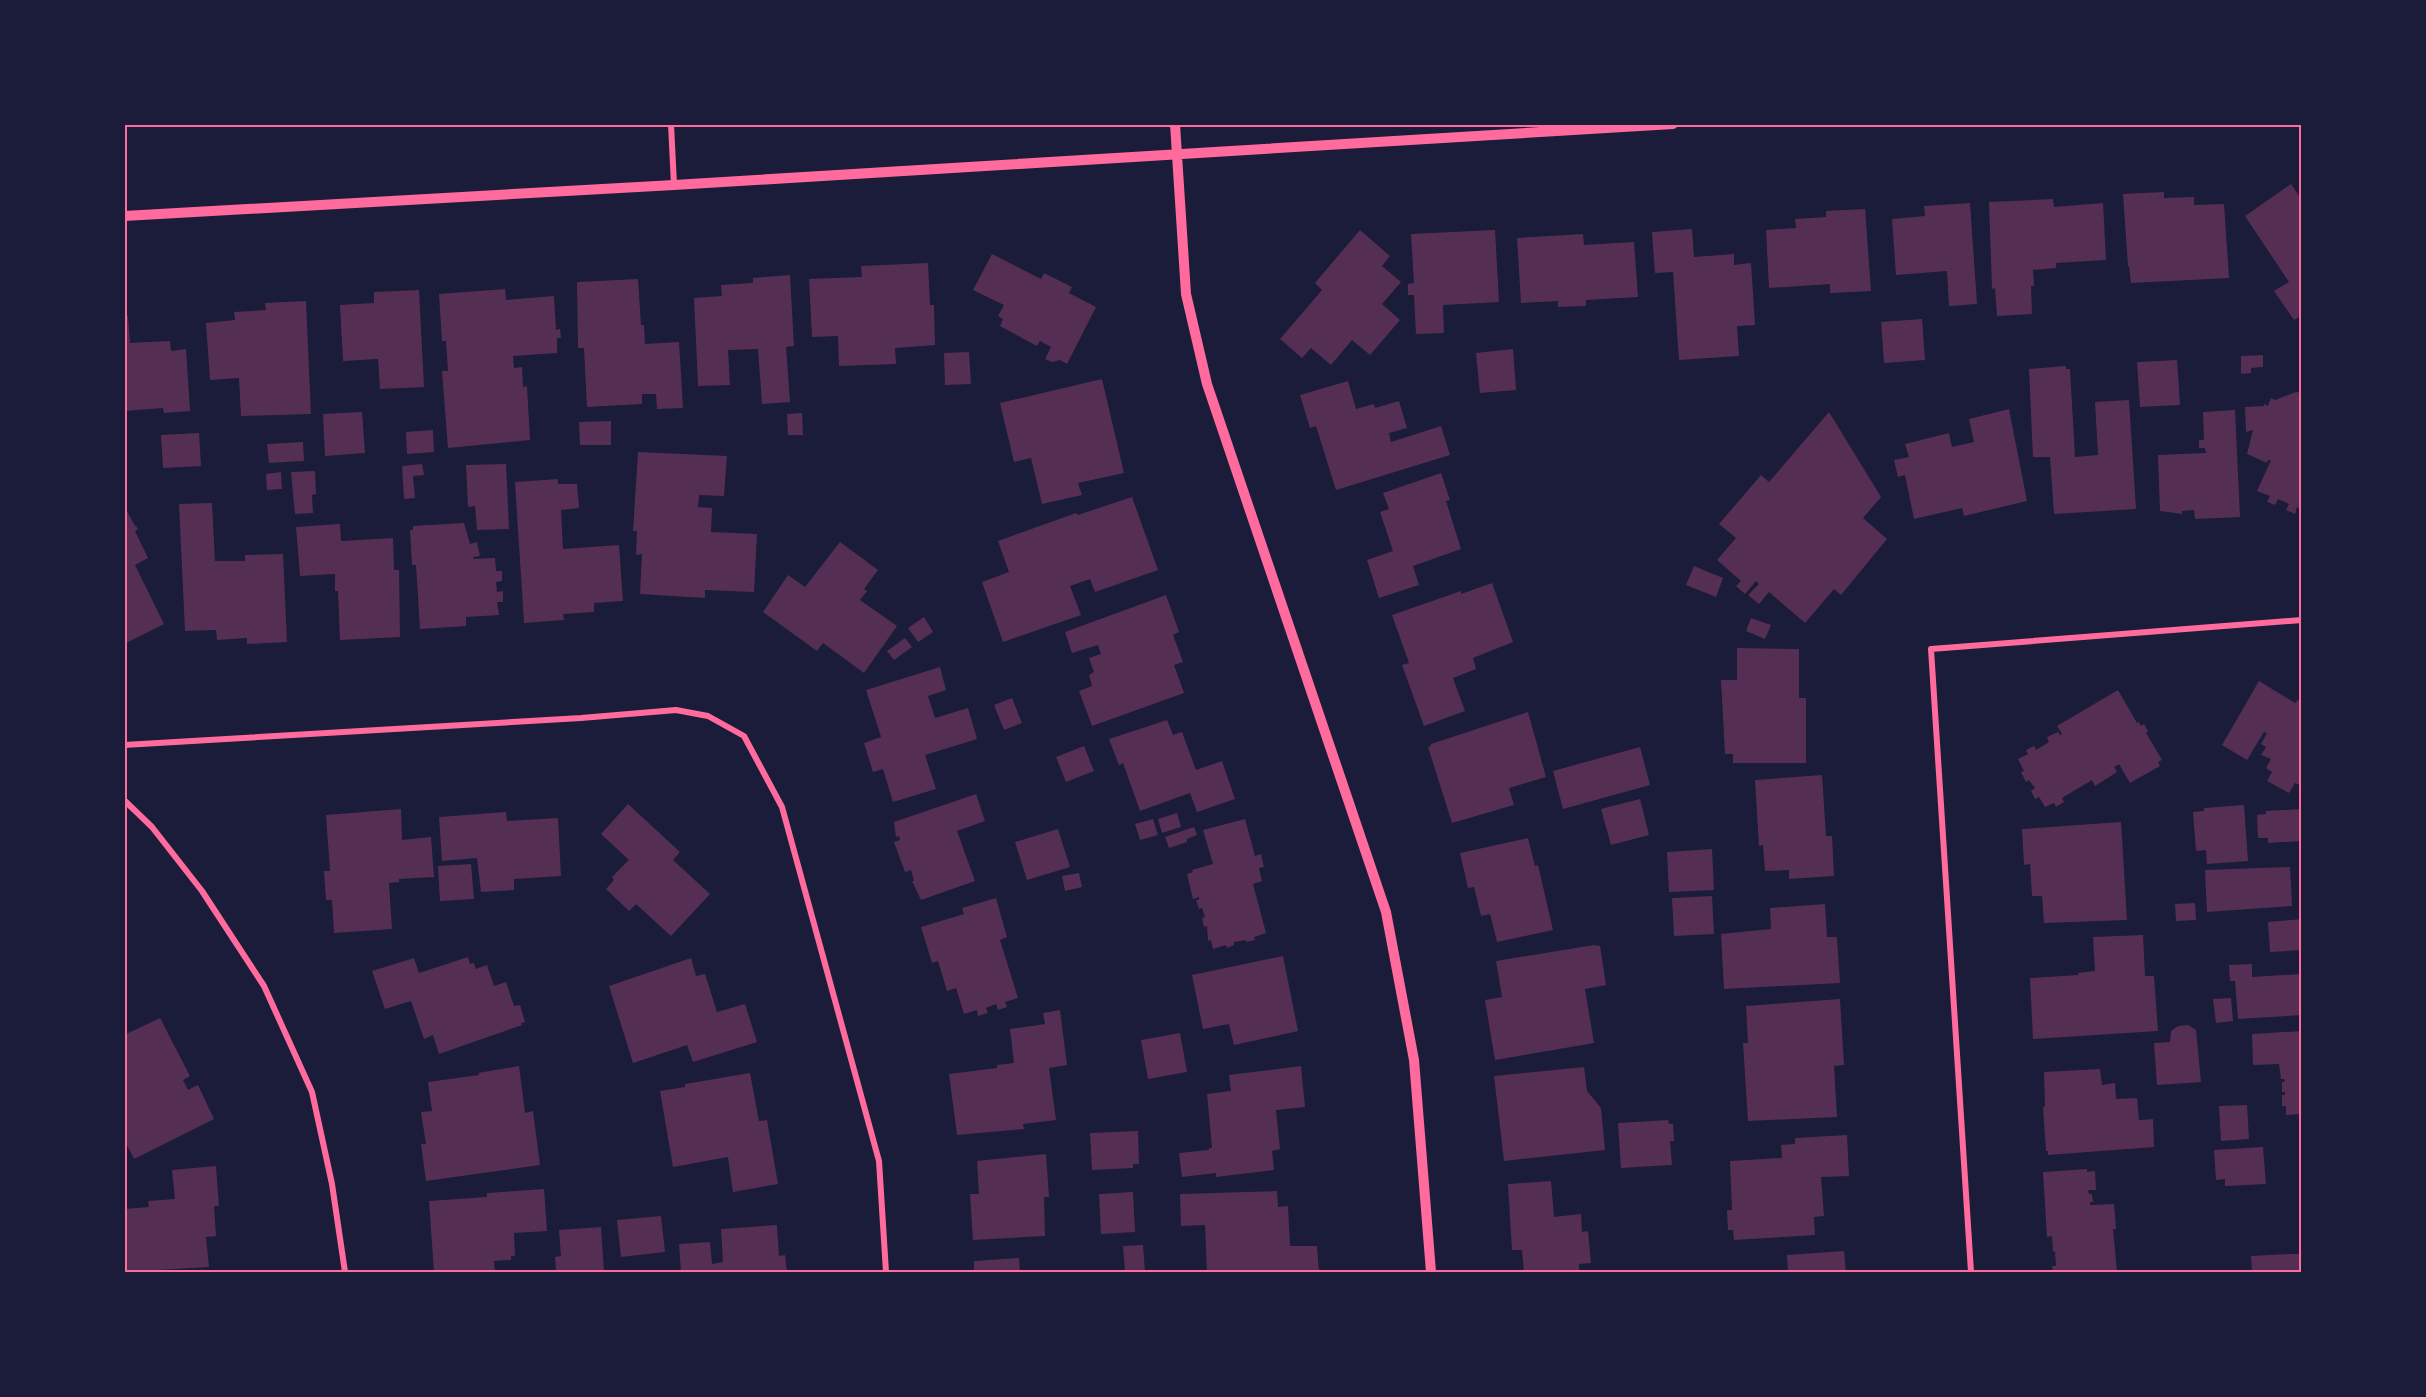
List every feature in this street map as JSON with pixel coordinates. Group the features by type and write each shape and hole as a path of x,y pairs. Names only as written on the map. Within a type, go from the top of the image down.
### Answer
{"street":[{"path":"671,124 674,185"},
{"path":"1175,124 1186,294 1208,384 1386,912 1414,1060 1431,1272"},
{"path":"124,216 1672,124"},
{"path":"1971,1272 1931,649 2301,620"},
{"path":"124,745 581,718 676,710 708,716 744,736 782,807 879,1161 886,1272"},
{"path":"124,800 152,827 202,891 264,986 312,1092 332,1184 345,1272"}],"building":[{"path":"2291,184 2302,200 2302,315 2294,320 2274,291 2289,282 2245,216"},
{"path":"2164,192 2164,198 2194,197 2194,205 2224,204 2229,278 2131,283 2123,194"},
{"path":"2053,199 2054,207 2103,203 2106,260 2056,263 2056,268 2033,270 2032,314 1997,316 1995,288 1992,289 1989,202"},
{"path":"1970,203 1977,304 1949,306 1947,271 1896,275 1892,219 1925,216 1924,206"},
{"path":"1865,209 1871,291 1830,293 1830,284 1769,288 1766,230 1796,228 1795,219 1826,217 1826,211"},
{"path":"1692,229 1694,257 1734,254 1734,265 1751,263 1755,325 1737,326 1739,356 1679,360 1673,272 1655,273 1652,232"},
{"path":"1360,230 1390,256 1382,266 1401,282 1382,304 1400,320 1370,355 1352,340 1331,365 1311,348 1302,358 1280,339 1322,290 1315,283"},
{"path":"1495,230 1499,302 1443,305 1444,333 1416,334 1414,295 1408,295 1408,284 1414,283 1411,234"},
{"path":"1583,234 1584,245 1634,242 1638,297 1586,300 1586,306 1558,307 1558,301 1521,303 1517,238"},
{"path":"992,254 1041,279 1044,273 1072,287 1069,293 1096,307 1067,364 1060,360 1052,362 1045,359 1051,347 1040,341 1037,346 1000,326 1003,319 998,316 1004,305 973,290"},
{"path":"928,263 930,305 934,305 935,345 895,348 896,364 839,366 838,336 812,337 809,279 862,277 861,266"},
{"path":"790,275 794,346 786,347 790,402 762,404 758,349 728,350 730,385 698,386 694,298 722,296 721,285 753,283 753,278"},
{"path":"638,279 641,325 644,325 645,344 679,342 683,408 657,409 656,394 642,394 642,404 587,407 584,348 578,348 577,282"},
{"path":"505,289 506,300 554,296 556,330 560,329 561,338 557,338 557,353 513,356 514,368 522,367 523,387 527,386 530,440 448,448 442,371 448,371 446,341 442,341 439,294"},
{"path":"419,290 424,387 380,389 378,359 343,361 340,305 374,303 374,292"},
{"path":"306,301 311,414 241,416 239,378 210,380 206,323 235,320 234,312 266,310 265,303"},
{"path":"124,316 128,316 130,343 170,341 171,351 186,349 190,411 164,413 163,408 124,411"},
{"path":"1922,319 1925,360 1884,363 1881,322"},
{"path":"1513,349 1516,390 1480,393 1476,353"},
{"path":"969,352 971,384 945,385 944,353"},
{"path":"2263,355 2263,367 2251,368 2251,373 2241,374 2241,356"},
{"path":"2177,360 2180,405 2140,407 2137,362"},
{"path":"2066,366 2066,369 2070,369 2075,457 2098,455 2095,402 2129,400 2136,509 2054,514 2050,457 2033,457 2029,369"},
{"path":"1102,379 1124,473 1078,483 1082,495 1042,504 1031,458 1014,462 1000,403"},
{"path":"1348,381 1356,409 1374,404 1375,408 1399,401 1407,428 1389,433 1391,442 1441,426 1450,455 1336,490 1316,426 1310,428 1300,395"},
{"path":"2296,392 2302,393 2302,509 2297,507 2295,514 2286,510 2289,504 2278,499 2275,505 2267,502 2270,496 2257,491 2271,460 2267,463 2247,454 2253,430 2246,432 2245,407 2264,406 2264,404 2268,406 2271,398 2275,400"},
{"path":"2009,409 2027,501 1964,516 1962,508 1914,519 1905,475 1898,477 1894,460 1909,457 1905,444 1949,433 1952,447 1974,442 1969,419"},
{"path":"2235,410 2240,517 2195,519 2194,510 2182,511 2182,514 2160,511 2158,455 2206,453 2205,448 2199,448 2199,440 2204,440 2203,412"},
{"path":"362,412 365,453 325,456 323,414"},
{"path":"1829,412 1881,497 1863,518 1887,539 1841,595 1834,589 1805,623 1769,592 1759,604 1748,595 1759,584 1756,581 1745,594 1736,586 1741,581 1717,560 1736,538 1719,524 1761,475 1769,482"},
{"path":"802,413 803,435 788,435 787,414"},
{"path":"611,421 611,445 580,445 579,422"},
{"path":"433,430 434,452 407,454 406,432"},
{"path":"199,433 201,466 163,468 161,435"},
{"path":"303,442 304,461 269,463 267,444"},
{"path":"638,452 727,456 724,496 699,495 698,507 712,508 711,532 757,534 754,592 705,590 705,598 640,594 642,554 636,555 637,531 633,531"},
{"path":"422,464 424,475 413,476 415,498 404,499 402,466"},
{"path":"506,464 509,529 477,530 475,506 468,507 466,465"},
{"path":"315,471 316,494 312,495 313,513 295,514 291,472"},
{"path":"281,472 282,489 267,490 266,474"},
{"path":"1441,473 1450,500 1446,501 1461,549 1413,566 1419,585 1379,598 1367,560 1393,551 1380,512 1389,509 1383,493"},
{"path":"558,479 558,484 577,484 579,508 561,510 563,549 619,545 623,601 594,603 594,612 563,614 564,620 524,623 515,482"},
{"path":"1132,497 1158,570 1095,592 1090,579 1070,586 1081,615 1003,642 982,582 1009,572 998,541 1076,513 1078,515"},
{"path":"212,503 215,561 245,561 245,555 283,554 287,642 247,644 247,638 217,640 216,630 185,631 179,504"},
{"path":"124,506 138,529 135,531 148,558 135,565 164,624 124,644"},
{"path":"464,523 470,544 477,542 480,556 473,557 474,559 495,558 496,571 502,571 502,581 496,582 497,592 503,591 503,602 497,602 499,615 466,617 466,626 420,629 416,565 412,565 410,530 413,530 413,526"},
{"path":"340,524 341,541 393,538 394,570 399,570 400,637 340,640 335,574 300,576 296,527"},
{"path":"840,542 878,570 864,589 867,591 860,600 897,626 864,673 823,643 817,651 763,612 788,575 805,587"},
{"path":"1694,566 1723,578 1716,597 1686,585"},
{"path":"1492,583 1513,642 1473,658 1476,669 1453,678 1465,711 1424,726 1402,665 1409,663 1392,615 1461,591 1461,594"},
{"path":"1166,595 1179,632 1173,635 1183,662 1174,665 1184,693 1092,726 1079,691 1092,686 1089,675 1094,672 1089,658 1101,654 1098,645 1072,653 1065,632"},
{"path":"924,617 933,632 918,642 908,628"},
{"path":"1751,618 1771,625 1765,639 1746,631"},
{"path":"905,638 912,647 894,660 887,651"},
{"path":"1737,648 1799,649 1799,698 1806,698 1806,763 1733,763 1733,754 1725,754 1721,680 1737,680"},
{"path":"940,667 946,690 928,696 935,718 968,708 977,739 925,755 936,789 893,802 883,769 873,772 864,743 881,737 866,690"},
{"path":"2259,681 2295,703 2298,700 2302,702 2302,786 2295,783 2289,793 2267,781 2272,772 2266,768 2271,759 2261,755 2266,747 2261,744 2267,733 2264,732 2247,760 2222,745"},
{"path":"2118,690 2137,723 2139,722 2141,726 2144,724 2148,731 2146,733 2162,760 2158,762 2160,766 2130,783 2119,764 2114,767 2117,772 2095,786 2092,780 2062,798 2064,802 2056,807 2054,803 2045,807 2039,797 2035,799 2031,791 2035,788 2029,780 2026,782 2018,759 2028,754 2026,750 2034,746 2036,750 2049,742 2047,737 2058,732 2062,734 2057,726"},
{"path":"1012,698 1022,723 1004,730 994,705"},
{"path":"1528,712 1546,777 1509,788 1514,805 1452,823 1428,747 1431,744"},
{"path":"1167,720 1173,735 1182,732 1196,770 1222,761 1235,799 1197,812 1190,793 1140,811 1123,763 1119,765 1109,739"},
{"path":"1084,746 1094,771 1066,782 1056,757"},
{"path":"1640,747 1650,785 1563,809 1553,771"},
{"path":"1822,775 1826,836 1832,836 1834,876 1789,879 1789,870 1765,871 1763,845 1759,846 1755,780"},
{"path":"976,794 985,821 957,831 975,881 921,900 912,881 914,881 911,870 905,872 894,842 900,840 899,836 896,837 894,822"},
{"path":"1640,799 1649,835 1611,845 1601,809"},
{"path":"628,804 680,852 673,860 710,894 671,936 636,904 629,911 606,889 614,880 612,877 629,860 601,834"},
{"path":"2244,805 2248,861 2207,864 2206,850 2196,851 2193,812 2204,811 2204,808"},
{"path":"401,809 402,840 431,837 434,877 399,879 399,882 389,883 392,929 334,933 332,900 326,900 324,871 330,871 326,815"},
{"path":"2302,809 2302,841 2268,843 2268,838 2258,838 2257,815 2266,814 2266,811"},
{"path":"506,812 507,821 558,818 561,876 514,879 514,890 481,892 477,858 442,861 439,817"},
{"path":"1177,813 1181,827 1162,833 1158,819"},
{"path":"1153,819 1158,835 1140,840 1135,824"},
{"path":"1245,819 1255,856 1261,854 1264,867 1259,868 1262,881 1253,884 1266,933 1254,937 1255,940 1234,942 1234,945 1227,948 1226,945 1213,949 1211,940 1208,941 1207,926 1204,927 1202,918 1205,917 1202,908 1199,909 1196,900 1199,900 1199,897 1193,899 1187,874 1193,872 1192,870 1213,864 1203,830"},
{"path":"2121,822 2127,920 2044,923 2042,896 2032,896 2030,864 2024,865 2022,829"},
{"path":"1194,827 1197,835 1187,839 1187,842 1169,848 1165,837"},
{"path":"1058,829 1070,867 1027,880 1015,842"},
{"path":"1528,838 1535,866 1538,865 1553,930 1497,942 1490,914 1481,916 1474,887 1468,888 1460,853"},
{"path":"1712,849 1714,890 1669,892 1667,852"},
{"path":"471,864 474,899 440,901 438,866"},
{"path":"2290,867 2292,906 2207,912 2205,870"},
{"path":"1079,873 1082,887 1065,891 1062,876"},
{"path":"1712,896 1714,934 1674,936 1672,898"},
{"path":"996,898 1007,937 1000,940 1018,998 1005,1002 1007,1007 998,1010 996,1004 986,1008 988,1013 978,1016 977,1010 964,1014 956,988 947,991 938,961 932,963 921,927 964,914 962,908"},
{"path":"2195,903 2196,920 2176,921 2175,904"},
{"path":"1825,904 1827,937 1837,937 1840,983 1724,989 1721,934 1771,929 1770,908"},
{"path":"2302,919 2302,950 2270,952 2268,922"},
{"path":"2143,935 2145,976 2154,976 2158,1031 2033,1039 2030,978 2078,975 2078,973 2095,971 2093,937"},
{"path":"1594,945 1600,946 1606,985 1585,989 1594,1043 1495,1060 1485,1000 1502,997 1496,961"},
{"path":"1283,956 1298,1031 1234,1045 1229,1024 1203,1029 1192,975"},
{"path":"468,957 470,964 474,963 476,969 487,965 494,986 506,982 514,1006 520,1005 525,1022 439,1054 433,1035 424,1039 411,1001 385,1009 372,971 414,958 419,973"},
{"path":"691,958 696,976 705,974 717,1012 745,1004 757,1042 693,1062 687,1045 633,1063 609,986"},
{"path":"2252,964 2252,977 2302,974 2302,1015 2238,1019 2235,981 2230,981 2229,965"},
{"path":"2231,998 2233,1021 2216,1023 2213,999"},
{"path":"1840,999 1844,1065 1834,1066 1837,1117 1748,1121 1743,1043 1748,1043 1746,1006"},
{"path":"1060,1010 1067,1065 1049,1068 1056,1120 1023,1124 1024,1129 957,1135 949,1074 997,1068 997,1065 1014,1063 1010,1029 1045,1024 1043,1013"},
{"path":"160,1018 190,1076 183,1080 188,1090 198,1085 214,1119 134,1159 124,1139 124,1035"},
{"path":"2188,1025 2196,1030 2201,1082 2157,1085 2154,1043 2170,1042 2171,1031 2178,1026"},
{"path":"2302,1031 2302,1114 2286,1115 2286,1106 2282,1106 2282,1095 2285,1095 2285,1092 2282,1092 2282,1082 2285,1082 2281,1079 2279,1064 2253,1065 2252,1034"},
{"path":"1180,1033 1187,1072 1148,1079 1141,1040"},
{"path":"519,1066 525,1113 533,1111 540,1165 426,1181 421,1144 426,1144 421,1112 432,1111 428,1082 479,1075 478,1073"},
{"path":"1301,1066 1305,1107 1276,1110 1280,1149 1272,1151 1274,1170 1216,1177 1216,1173 1182,1177 1179,1153 1212,1148 1207,1094 1231,1091 1229,1075"},
{"path":"1584,1067 1587,1091 1601,1108 1605,1150 1504,1161 1494,1076"},
{"path":"2100,1069 2102,1085 2115,1083 2116,1099 2137,1098 2139,1120 2153,1119 2154,1147 2048,1155 2043,1107 2045,1106 2044,1072"},
{"path":"750,1073 759,1121 767,1120 778,1184 733,1192 728,1157 673,1167 660,1091 685,1087 685,1084"},
{"path":"2247,1105 2249,1139 2221,1141 2219,1106"},
{"path":"1668,1120 1669,1124 1673,1124 1674,1141 1670,1141 1672,1165 1621,1168 1618,1123"},
{"path":"1138,1131 1139,1164 1133,1164 1133,1168 1092,1170 1090,1133"},
{"path":"1847,1135 1849,1176 1821,1177 1824,1216 1814,1217 1815,1235 1734,1240 1733,1230 1728,1230 1727,1210 1732,1210 1730,1161 1782,1158 1781,1145 1795,1144 1795,1138"},
{"path":"2263,1147 2266,1184 2225,1186 2225,1179 2216,1180 2214,1150"},
{"path":"1046,1154 1049,1197 1044,1197 1045,1236 973,1240 970,1194 979,1194 977,1161"},
{"path":"216,1166 219,1206 214,1206 216,1236 206,1237 209,1267 124,1272 124,1209 149,1207 148,1201 175,1199 172,1170"},
{"path":"2087,1169 2087,1172 2095,1171 2096,1190 2088,1190 2089,1194 2092,1194 2093,1202 2090,1202 2090,1205 2114,1204 2116,1229 2113,1229 2117,1272 2053,1272 2052,1266 2056,1266 2055,1251 2053,1252 2052,1236 2047,1237 2043,1172"},
{"path":"1551,1181 1554,1217 1581,1214 1582,1232 1588,1231 1591,1263 1579,1264 1579,1272 1524,1272 1522,1250 1512,1250 1508,1184"},
{"path":"544,1189 547,1231 514,1233 515,1256 511,1256 511,1260 494,1261 495,1272 434,1272 429,1201 487,1197 487,1193"},
{"path":"1277,1191 1278,1207 1288,1206 1290,1246 1317,1246 1319,1272 1279,1272 1279,1270 1207,1272 1205,1225 1181,1226 1180,1194"},
{"path":"1133,1192 1135,1232 1101,1234 1099,1194"},
{"path":"661,1216 665,1252 621,1257 617,1220"},
{"path":"777,1225 779,1256 785,1255 787,1272 681,1272 679,1244 710,1242 712,1264 723,1262 721,1229"},
{"path":"601,1227 604,1272 556,1272 555,1257 561,1256 559,1230"},
{"path":"1143,1245 1145,1272 1125,1272 1123,1246"},
{"path":"1844,1251 1846,1272 1788,1272 1787,1255"},
{"path":"2302,1254 2302,1272 2252,1272 2251,1256"},
{"path":"1019,1258 1020,1272 974,1272 974,1261"}]}
